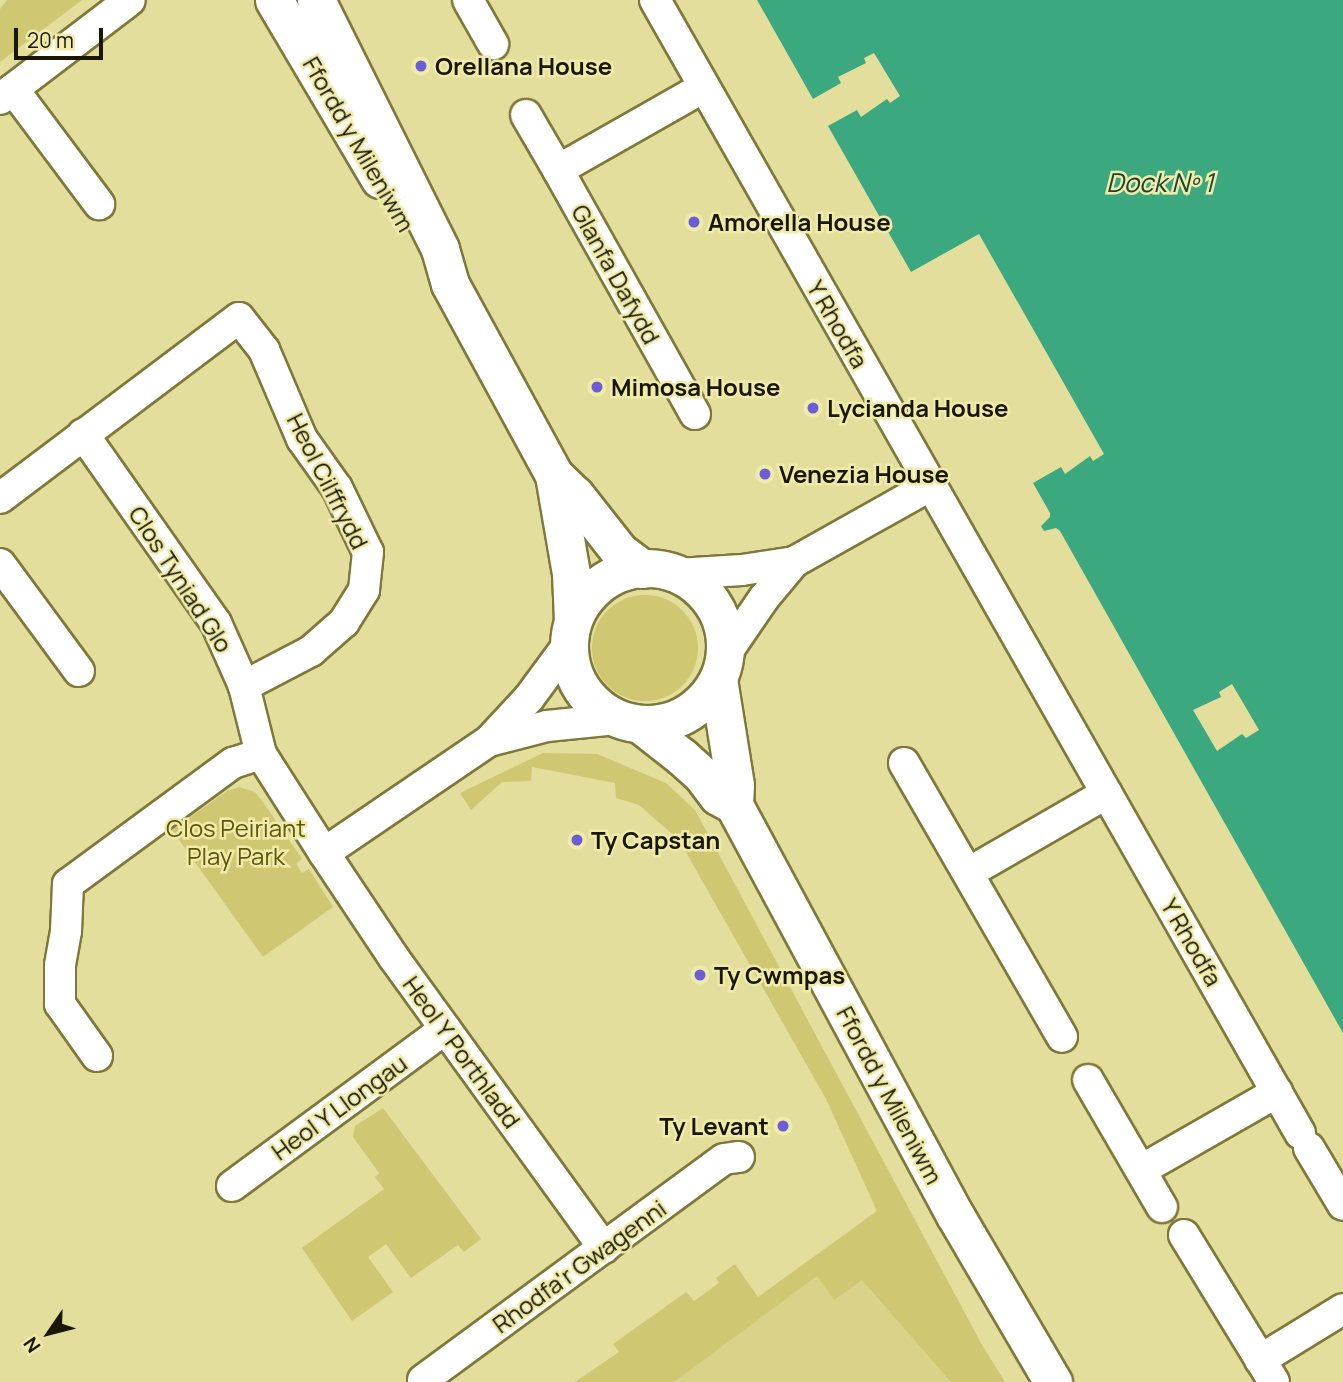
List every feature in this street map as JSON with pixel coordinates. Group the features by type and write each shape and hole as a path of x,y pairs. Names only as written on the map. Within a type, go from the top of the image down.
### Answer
{"street":[{"path":"99,204 6,94 130,0"},
{"name":"Ffordd y Mileniwm","path":"274,0 427,261 450,284"},
{"name":"Ffordd y Mileniwm","path":"316,0 440,249 450,284 554,475 575,495 620,551 660,571"},
{"path":"468,0 493,44"},
{"name":"Y Rhodfa","path":"655,0 1343,1205"},
{"path":"558,170 704,87"},
{"name":"Glanfa Dafydd","path":"526,114 695,414"},
{"name":"Heol Cilffrydd","path":"0,498 239,318 264,350 303,439 337,488 368,552 364,590 344,622 311,651 244,685"},
{"name":"Clos Tyniad Glo","path":"83,434 216,623 244,685 261,754 324,853"},
{"name":"Ffordd y Mileniwm","path":"554,475 571,573 570,632"},
{"path":"324,853 489,741 532,694 570,632 585,597 604,580 627,570 742,570 794,562 931,485"},
{"path":"489,741 547,726 662,723 684,716 704,700 764,598 794,562"},
{"path":"0,564 79,671"},
{"path":"660,571 699,587 715,607 724,630 722,667"},
{"path":"570,632 572,670 582,691 597,708 629,722"},
{"name":"Ffordd y Mileniwm","path":"722,667 735,785 734,805 955,1215 1053,1382"},
{"name":"Ffordd y Mileniwm","path":"629,722 682,757 702,775 718,796 734,805"},
{"path":"97,1056 60,1004 60,965 66,931 68,884 233,763 261,754"},
{"path":"904,763 1062,1037"},
{"path":"968,873 1107,793"},
{"name":"Heol Y Porthladd","path":"324,853 445,1029 604,1248"},
{"name":"Heol Y Llongau","path":"232,1186 445,1029"},
{"path":"1088,1080 1162,1207"},
{"path":"1141,1170 1277,1092"},
{"name":"Rhodfa'r Gwagenni","path":"422,1380 724,1159 738,1157"},
{"path":"1184,1235 1267,1371 1343,1309"}],"shaded area":[{"path":"851,1233 960,1382 642,1382"}],"green space":[{"path":"7,0 82,0 0,62 0,9"},
{"path":"645,595 665,599 682,611 694,628 698,648 694,668 682,685 665,697 645,701 625,697 608,685 596,668 592,648 596,628 608,611 625,599"},
{"path":"543,753 597,754 666,783 695,810 981,1343 1005,1382 951,1382 862,1280 834,1300 817,1276 674,1382 575,1382 619,1352 613,1344 686,1292 694,1301 719,1283 716,1278 735,1264 758,1297 877,1211 826,1099 679,840 639,805 616,798 615,783 532,767 531,781 502,782 471,810 460,793"},
{"name":"Clos Peiriant Play Park","path":"239,787 255,792 263,802 302,859 296,864 302,873 309,869 333,907 263,957 172,830 227,791"},
{"path":"383,1108 481,1239 464,1252 458,1245 411,1278 386,1244 368,1257 393,1292 352,1321 302,1248 384,1189 375,1177 379,1173 353,1137 355,1126"}],"water":[{"name":"Dock Nº 1","path":"757,0 1343,0 1343,1033 1060,531 1056,528 1044,531 1041,526 1050,517 1050,513 1033,483 1061,467 1065,474 1090,456 1093,461 1104,454 979,234 911,272 828,126 857,110 861,117 887,99 890,103 900,96 874,53 864,58 866,63 838,77 841,83 813,99"}],"pier":[{"path":"1232,684 1259,730 1246,738 1242,734 1217,751 1193,710 1221,697 1219,692"}],"place":[{"name":"Orellana House","path":"421,66"},
{"name":"Amorella House","path":"694,222"},
{"name":"Mimosa House","path":"597,387"},
{"name":"Lycianda House","path":"813,408"},
{"name":"Venezia House","path":"765,474"},
{"name":"Ty Capstan","path":"577,840"},
{"name":"Ty Cwmpas","path":"700,975"},
{"name":"Ty Levant","path":"783,1126"}]}
